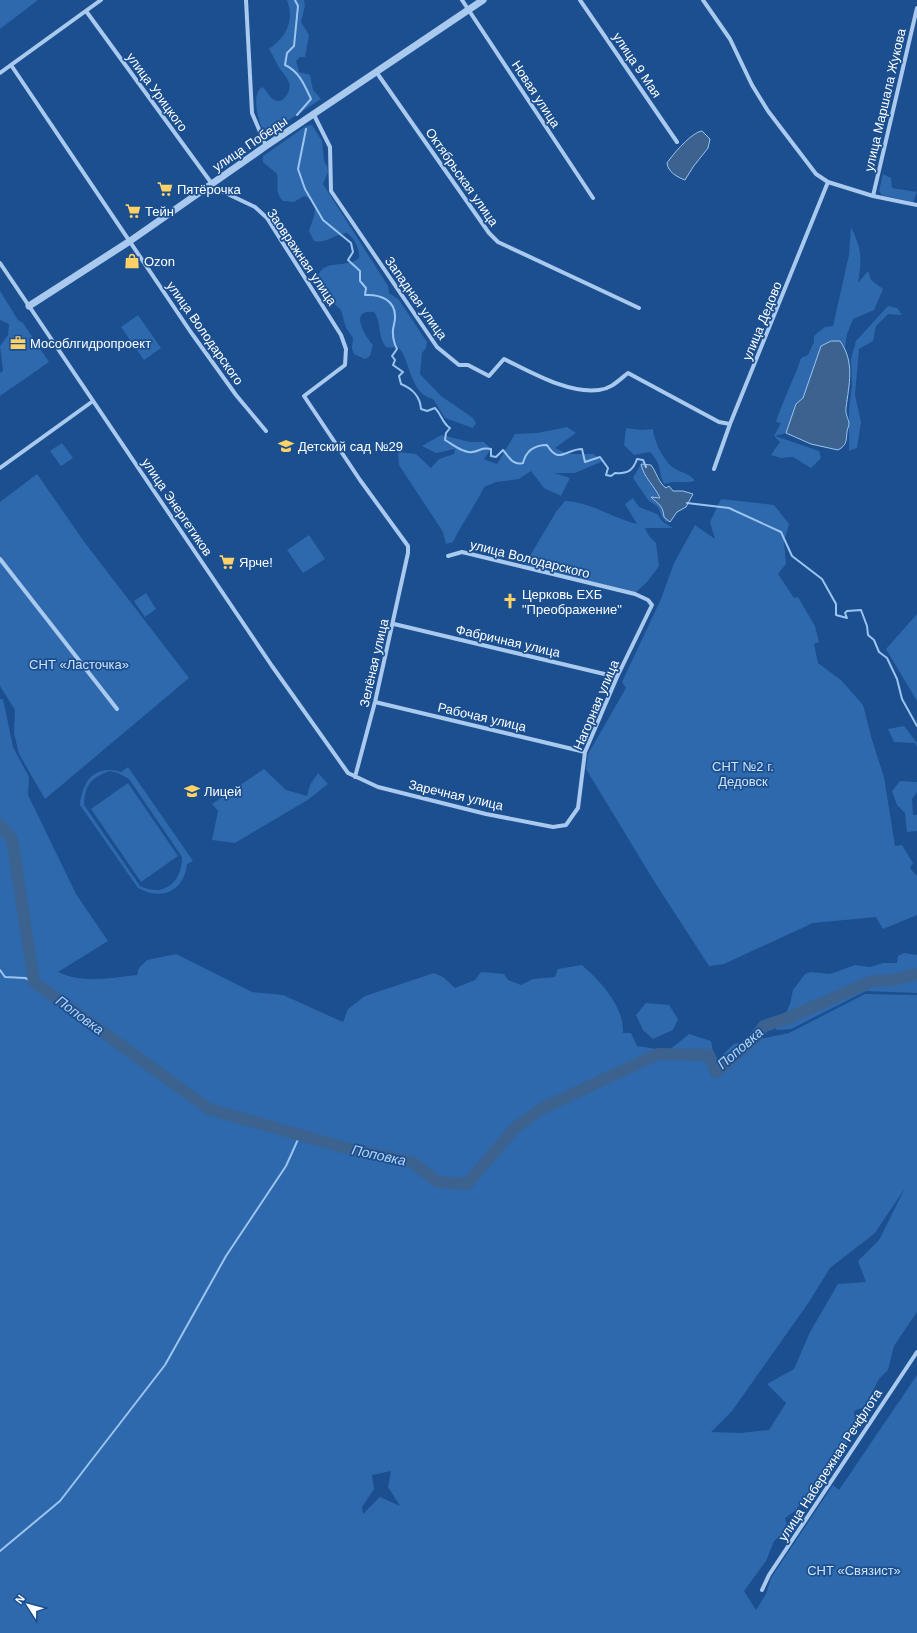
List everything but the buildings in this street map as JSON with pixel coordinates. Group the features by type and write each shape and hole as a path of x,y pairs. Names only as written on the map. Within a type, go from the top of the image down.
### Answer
{"street":[{"path":"0,73 101,0"},
{"path":"246,0 252,113 266,146"},
{"name":"Новая улица","path":"462,0 593,198"},
{"name":"улица Победы","path":"29,306 130,241 266,146 377,73 483,0"},
{"name":"улица 9 Мая","path":"580,0 677,142"},
{"path":"703,0 730,39 752,85 768,111 816,174 828,182 873,196 917,205"},
{"name":"улица Маршала Жукова","path":"873,196 917,8"},
{"name":"улица Урицкого","path":"86,11 212,184"},
{"name":"улица Володарского","path":"11,65 213,363 266,431"},
{"name":"Октябрьская улица","path":"377,73 490,233 498,242 639,308"},
{"name":"Западная улица","path":"314,115 330,147 331,191 437,347 460,365 468,365 489,376 504,359 551,382 576,388 599,390 612,386 628,373 719,422 730,424"},
{"name":"улица Дедово","path":"714,469 730,424 828,182"},
{"name":"Заовражная улица","path":"212,184 214,188 255,207 267,218 342,335 346,349 345,365 304,396 360,480 408,546 408,553"},
{"name":"улица Энергетиков","path":"0,263 330,749 344,768 355,777"},
{"path":"0,468 93,401"},
{"name":"улица Володарского","path":"448,556 462,552 635,594 648,600 652,604"},
{"name":"Зелёная улица","path":"355,777 376,702 394,624 408,553"},
{"path":"0,559 117,709"},
{"name":"Нагорная улица","path":"553,827 566,825 578,808 585,752 617,677 652,604"},
{"name":"Фабричная улица","path":"394,624 617,677"},
{"name":"Рабочая улица","path":"376,702 585,752"},
{"name":"Заречная улица","path":"355,777 378,787 486,814 553,827"},
{"name":"улица Набережная Речфлота","path":"762,1590 769,1575 917,1352"}],"green space":[{"path":"0,0 38,0 0,29"},
{"path":"287,0 304,0 305,6 301,22 309,35 305,57 300,57 296,61 299,72 310,75 313,90 321,99 269,133 264,132 258,115 256,102 259,91 262,87 273,99 278,101 283,99 288,92 289,82 269,49 278,42 289,24 290,13"},
{"path":"312,125 322,141 324,161 327,166 328,172 323,184 388,286 389,293 399,300 427,342 426,348 422,353 420,374 441,396 473,418 476,423 473,428 445,418 433,399 425,396 419,390 414,382 402,351 398,348 386,347 383,343 378,320 374,312 366,312 360,319 366,336 373,345 370,356 365,359 354,354 352,349 353,338 346,328 341,310 333,303 329,291 318,278 320,272 324,268 348,263 359,258 359,251 356,244 347,233 319,242 314,241 309,231 315,211 313,202 304,196 294,202 283,201 280,198 278,191 277,174 263,162 263,156 306,126"},
{"path":"883,174 891,178 892,188 917,192 913,202 882,195 879,191"},
{"path":"851,227 860,254 858,283 868,271 871,280 883,289 874,310 853,319 847,334 845,348 840,341 831,341 821,346 803,398 796,404 786,433 775,436 819,451 821,458 811,468 793,457 781,458 771,455 780,442 774,436 781,423 776,422 801,358 808,355 814,342 814,336 825,327 833,326 849,255"},
{"path":"0,291 18,320 23,323 49,362 0,396 0,373 3,371 0,346 8,335 9,324 0,320"},
{"path":"888,306 897,308 902,315 888,314 876,326 873,341 859,349 855,395 861,422 857,448 849,451 849,409 852,386 851,359 856,341"},
{"path":"138,315 161,348 144,360 121,327"},
{"path":"567,427 576,433 555,448 568,454 593,454 603,461 575,473 554,473 570,478 561,496 544,488 531,471 519,479 496,482 484,487 453,542 446,544 443,532 399,465 398,452 416,454 431,468 439,459 454,454 455,449 436,453 422,446 441,435 470,442 484,442 491,449 484,459 497,464 515,434 537,433"},
{"path":"626,428 642,430 653,429 657,444 671,466 690,476 695,481 664,484 657,461 650,452 634,455 624,445"},
{"path":"62,443 73,458 61,466 50,451"},
{"path":"641,464 644,474 660,499 653,499 661,506 664,517 670,522 666,522 658,507 648,500 633,478"},
{"name":"СНТ «Ласточка»","path":"37,474 85,543 189,678 45,799 19,754 14,733 15,710 0,686 0,502"},
{"path":"633,498 639,507 657,514 663,522 673,528 645,528 649,536 656,543 659,566 647,582 634,594 524,566 556,512 565,501 584,504 637,524 625,504"},
{"name":"СНТ №2 г. Дедовск","path":"721,499 774,505 789,524 784,542 786,564 778,574 794,598 798,597 815,626 819,642 814,644 818,663 841,680 863,705 884,777 895,846 902,845 913,863 910,868 917,876 917,915 883,929 876,917 813,923 724,964 709,966 654,881 586,769 588,754 626,688 622,682 661,599 674,563 695,525 715,539 710,522"},
{"path":"309,535 325,559 303,573 287,550"},
{"path":"146,593 156,609 145,617 134,601"},
{"path":"917,614 917,701 886,649"},
{"name":"СНТ «Связист»","path":"0,699 3,699 13,747 29,777 28,795 76,894 108,941 58,972 68,976 87,979 107,979 137,975 139,968 147,960 176,954 252,992 283,995 343,1022 348,1009 365,996 434,973 443,977 455,988 475,980 481,972 504,974 508,980 521,985 533,979 555,977 558,969 582,965 597,979 610,995 620,1013 623,1033 631,1033 637,1046 668,1051 689,1034 711,1041 715,1062 734,1044 789,1033 865,994 917,995 917,1312 894,1346 888,1370 879,1379 864,1407 854,1411 856,1428 847,1443 830,1459 827,1468 795,1511 785,1518 788,1529 774,1541 766,1561 744,1591 756,1610 766,1594 771,1578 833,1485 839,1490 917,1375 917,1633 0,1633","holes":["905,1188 879,1240 858,1261 866,1282 838,1284 810,1332 794,1369 767,1384 786,1403 769,1430 740,1433 711,1432 732,1411 809,1302 830,1268 875,1233","391,1471 388,1487 400,1506 380,1497 363,1514 362,1507 374,1489 372,1475"]},
{"path":"904,726 917,743 917,747 915,743 894,742 888,729"},
{"path":"128,767 193,861 187,864 185,874 176,887 163,894 155,894 138,888 80,805 81,796 87,782 92,776 104,770 121,772","holes":["110,771 118,773 129,779 182,857 179,874 175,880 164,889 157,890 140,886 84,805 86,792 90,783 94,779"]},
{"path":"264,769 286,790 307,796 310,785 318,773 328,784 309,799 235,843 212,840 218,811 212,804"},
{"path":"900,781 917,782 917,792 912,799 913,815 917,815 917,831 907,832 905,813 897,805 892,791"},
{"path":"128,783 178,856 141,882 91,809"},
{"path":"904,953 917,955 917,993 866,991 791,1029 777,1030 773,1025 776,1019 787,1011 793,990 805,974 811,972 830,974 855,965 870,967 883,963 897,963 898,956"},
{"path":"646,1003 669,1005 678,1019 673,1030 653,1039 643,1030 636,1015"}],"shaded area":[{"path":"702,131 710,139 708,148 685,180 676,176 671,172 667,163 688,139"},
{"path":"831,341 840,341 845,349 848,357 850,373 846,410 849,424 846,442 838,450 811,444 786,433 796,404 803,398 821,346"},
{"path":"641,464 651,465 661,483 666,488 669,486 673,491 683,491 693,494 686,507 677,512 670,522 664,517 663,510 660,505 651,497 660,498 644,473"}],"waterway":[{"path":"295,0 298,6 294,46 287,53 285,65 298,75 311,99 297,115"},
{"path":"306,129 298,169 305,189 323,220 351,243 353,252 348,260 360,271 360,281 366,288 365,295 386,299 393,307 395,312 393,336 397,349 392,356 395,360 393,365 403,372 399,376 401,384 409,388 415,394 419,400 421,409 427,411 435,408 445,424 450,428 446,433 445,440 465,452 475,452 485,448 491,449 491,456 496,457 503,450 514,462 520,464 523,463 528,452 538,446 547,445 551,451 559,455 582,449 585,462 600,457 608,468 606,475 611,476 615,473 629,471 634,466 637,459 643,460 646,467"},
{"path":"687,503 729,508 781,532 792,556 822,579 836,604 836,615 847,618 845,613 847,611 861,610 867,626 868,635 874,640 879,652 887,658 897,679 902,699 917,726"},
{"name":"Поповка","path":"0,825 12,839 34,982 209,1109 342,1147 412,1162 438,1182 467,1184 515,1128 541,1109 658,1054 709,1055 716,1072 754,1039 764,1026 788,1018 872,981 893,980 917,974"},
{"path":"0,970 5,977 25,978 34,982"},
{"path":"0,1551 60,1501 165,1365 226,1256 286,1166 300,1135"}],"place":[{"name":"Пятёрочка","path":"165,189"},
{"name":"Тейн","path":"133,211"},
{"name":"Ozon","path":"132,261"},
{"name":"Мособлгидропроект","path":"18,343"},
{"name":"Детский сад №29","path":"286,446"},
{"name":"Ярче!","path":"227,562"},
{"name":"Церковь ЕХБ \"Преображение\"","path":"510,601"},
{"name":"Лицей","path":"192,791"}]}
